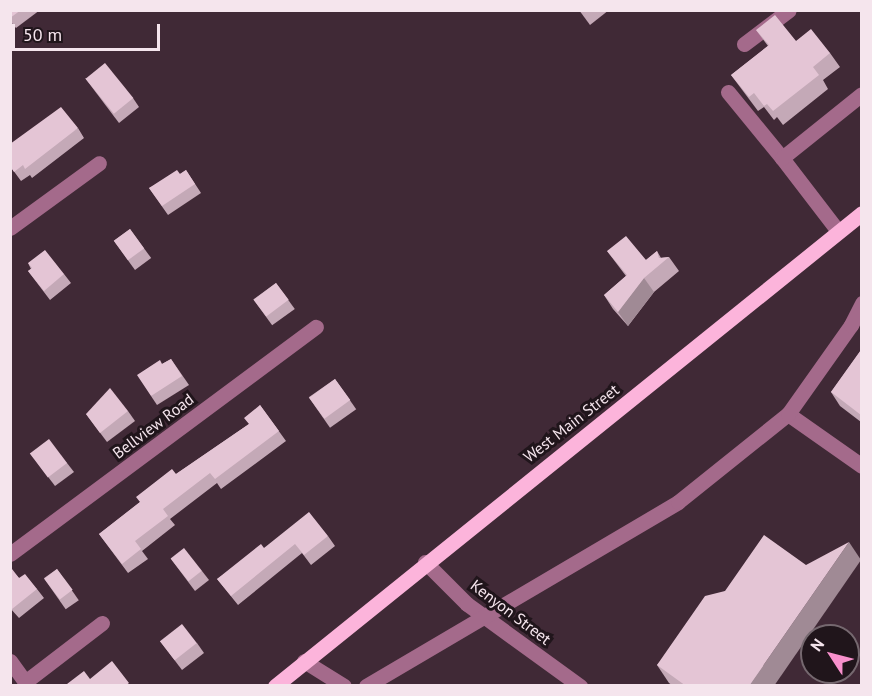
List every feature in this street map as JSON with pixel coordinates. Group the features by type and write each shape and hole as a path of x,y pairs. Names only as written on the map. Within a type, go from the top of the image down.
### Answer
{"main road":[{"name":"West Main Street","path":"275,686 425,561 861,213"}],"street":[{"path":"744,44 789,10"},
{"path":"728,92 838,231"},
{"path":"782,159 861,94"},
{"path":"10,228 99,163"},
{"path":"366,686 678,502 788,414 852,325 861,303"},
{"name":"Bellview Road","path":"10,554 316,327"},
{"path":"788,414 861,466"},
{"name":"Kenyon Street","path":"425,561 485,616 580,686"},
{"path":"10,662 26,684 102,623"},
{"path":"304,661 344,686"}],"building":[{"path":"10,10 21,10 10,18"},
{"path":"775,15 796,41 811,29 830,53 813,67 819,75 773,111 767,104 764,106 754,93 749,97 731,75 769,45 756,30"},
{"path":"105,63 133,98 114,114 86,79"},
{"path":"61,107 78,128 25,169 23,165 14,172 10,166 10,144"},
{"path":"177,170 180,174 186,170 195,184 162,206 149,188"},
{"path":"130,229 144,248 128,260 114,241"},
{"path":"626,236 646,260 657,251 659,258 669,257 644,278 618,312 604,295 627,275 607,251"},
{"path":"45,250 64,274 44,291 28,271 32,268 28,263"},
{"path":"276,283 289,300 266,317 254,300"},
{"path":"861,350 861,415 831,392"},
{"path":"171,359 182,376 151,396 137,375 160,360 162,364"},
{"path":"335,379 350,400 324,419 309,398"},
{"path":"110,388 128,411 100,433 86,414"},
{"path":"260,405 279,431 215,479 210,473 163,509 168,516 135,541 141,549 122,564 99,534 140,502 136,497 172,469 176,474 249,424 244,418"},
{"path":"49,439 67,463 48,477 30,453"},
{"path":"309,512 328,536 304,555 295,544 231,596 217,579 261,544 264,548"},
{"path":"764,535 806,565 849,542 749,686 686,686 657,665 705,596 725,591"},
{"path":"184,548 202,571 188,581 171,558"},
{"path":"10,569 19,578 25,574 37,589 12,609 10,607"},
{"path":"57,569 73,590 60,599 44,579"},
{"path":"182,624 197,643 175,660 160,641"},
{"path":"112,661 129,683 125,686 68,686 67,684 84,671 90,679"}]}
